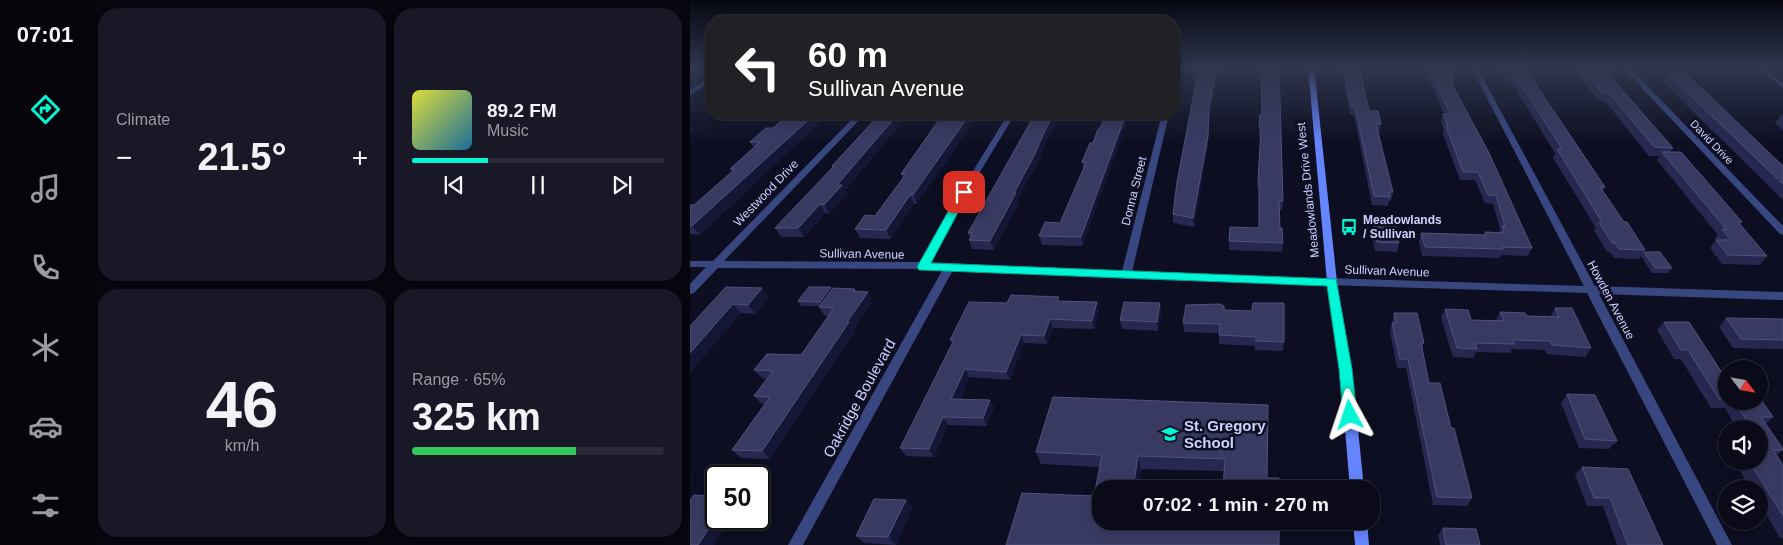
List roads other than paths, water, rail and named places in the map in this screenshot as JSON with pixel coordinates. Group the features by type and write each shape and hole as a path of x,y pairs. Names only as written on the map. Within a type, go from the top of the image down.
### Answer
{"main road":[{"name":"Meadowlands Drive West","path":"1313,92 1332,282 1346,369 1356,480"},
{"path":"1361,530 1362,545"}],"street":[{"name":"Howden Avenue","path":"1487,92 1725,545"},
{"name":"David Drive","path":"1649,92 1783,232"},
{"name":"Westwood Drive","path":"690,290 855,120"},
{"path":"923,267 964,192 1008,120"},
{"name":"Donna Street","path":"1126,275 1165,120"},
{"name":"Sullivan Avenue","path":"690,264 950,266 1126,275 1783,296"},
{"name":"Oakridge Boulevard","path":"795,545 950,266"}],"place":[{"name":"Meadowlands / Sullivan","path":"1349,227"},
{"name":"St. Gregory School","path":"1170,434"}]}
